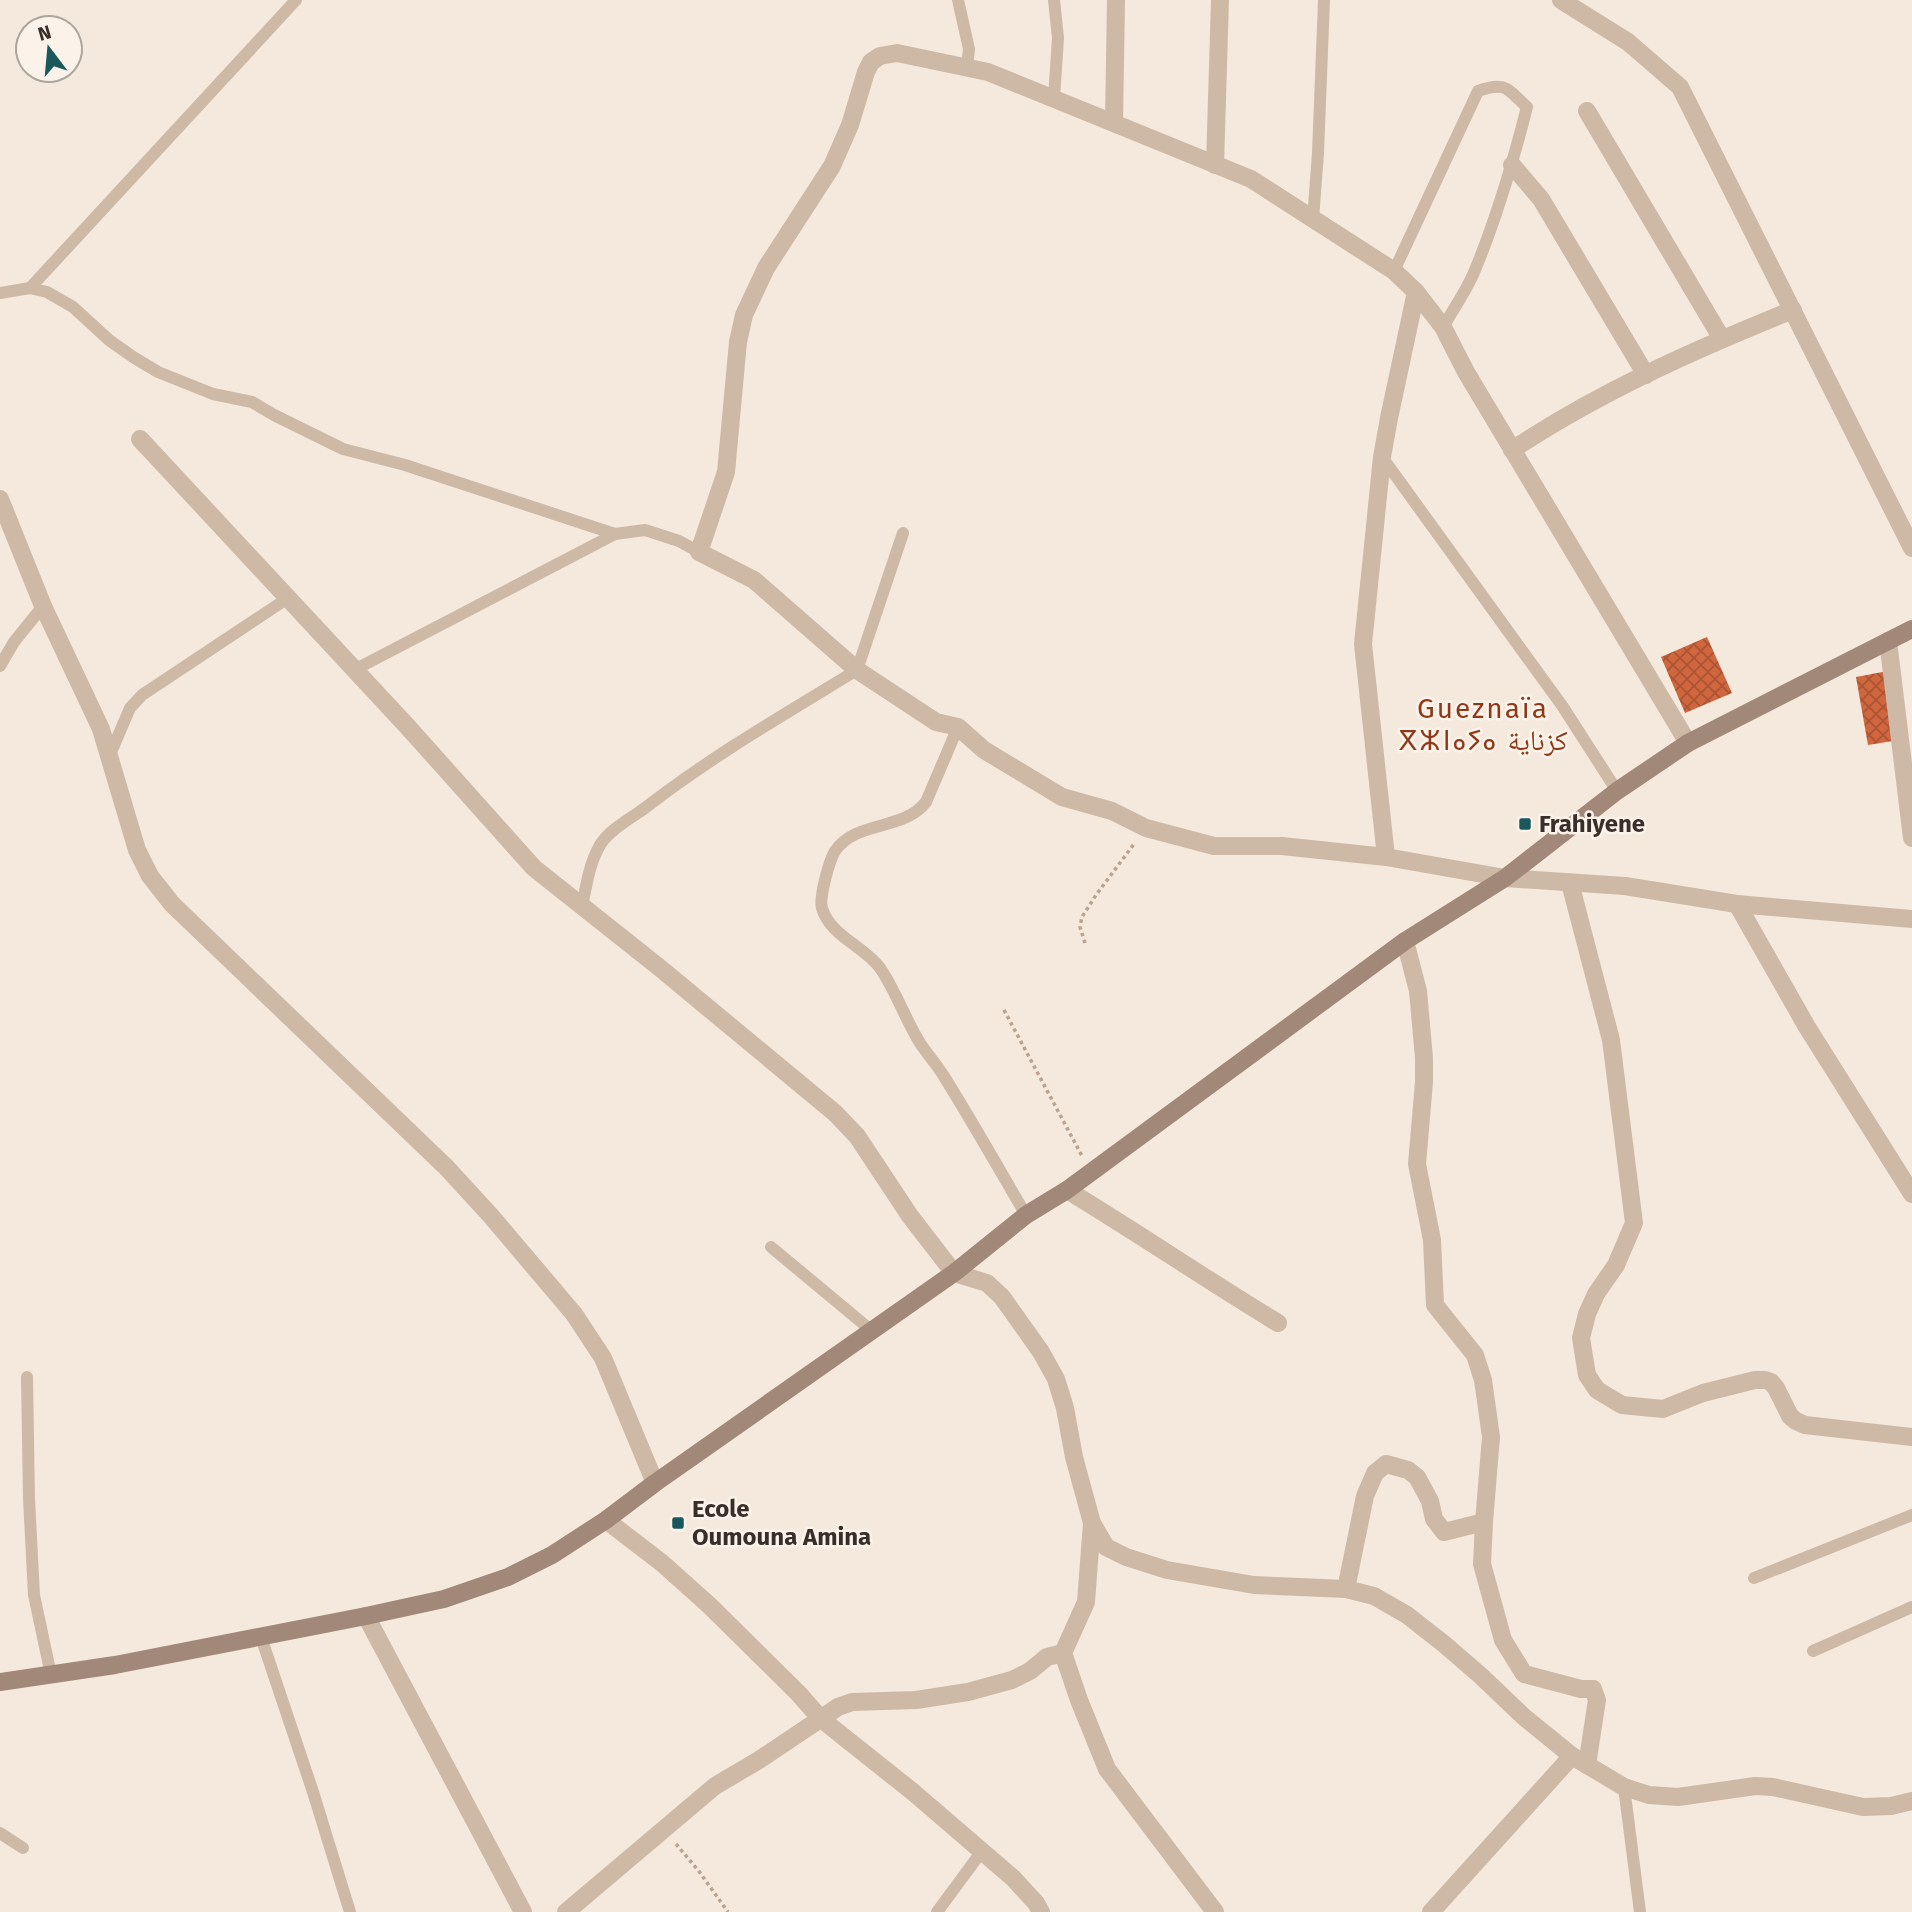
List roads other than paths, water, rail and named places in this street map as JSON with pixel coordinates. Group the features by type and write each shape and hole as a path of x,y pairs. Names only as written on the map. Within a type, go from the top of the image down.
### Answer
{"street":[{"path":"1114,123 1116,0"},
{"path":"1215,164 1220,0"},
{"path":"1561,0 1628,42 1680,87 1912,548"},
{"path":"1688,743 1466,372 1443,327 1416,292 1394,271 1251,179 1054,98 988,72 897,53 880,56 871,62 850,125 832,166 766,268 744,315 738,342 726,472 699,552 754,580 857,670 936,722 958,727 984,750 1062,797 1112,811 1146,828 1214,846 1282,846 1385,857 1505,878 1625,886 1737,904 1912,919"},
{"path":"1587,111 1722,339"},
{"path":"1512,165 1541,199 1646,376"},
{"path":"1385,857 1363,644 1382,457 1416,292"},
{"path":"1512,450 1553,422 1722,339 1793,310"},
{"path":"139,439 355,670 534,868 835,1113 857,1136 910,1216 954,1273 987,1283 1002,1297 1041,1352 1056,1379 1091,1523 1106,1547 1126,1558 1167,1570 1254,1585 1346,1589 1374,1596 1407,1615 1481,1676 1524,1717 1579,1760 1624,1787 1649,1795 1678,1797 1755,1786 1773,1787 1863,1807 1891,1806 1912,1801"},
{"path":"0,499 43,606 97,719 137,850 150,876 172,904 447,1168 574,1314 603,1359 655,1483"},
{"path":"0,1682 115,1665 444,1599 508,1577 552,1555 606,1520 954,1273 1026,1215 1091,1172 1405,941 1505,878 1618,791 1688,743 1912,629"},
{"path":"1888,641 1912,838"},
{"path":"1570,883 1611,1040 1634,1223 1616,1265 1596,1294 1587,1314 1581,1338 1587,1375 1597,1390 1622,1405 1663,1409 1703,1392 1765,1380 1776,1388 1790,1416 1805,1425 1912,1437"},
{"path":"1737,904 1807,1027 1909,1183"},
{"path":"1405,941 1418,991 1423,1045 1424,1082 1416,1164 1432,1240 1435,1305 1475,1355 1483,1380 1491,1437 1482,1564 1503,1640 1524,1674 1580,1689 1592,1689 1597,1700 1579,1760 1431,1912"},
{"path":"1067,1189 1278,1323"},
{"path":"1346,1589 1365,1496 1375,1473 1386,1464 1408,1470 1418,1477 1430,1501 1434,1519 1444,1532 1484,1522"},
{"path":"606,1520 662,1563 710,1606 820,1718 913,1792 1013,1878 1041,1912"},
{"path":"1091,1523 1086,1602 1063,1653 1107,1769 1215,1912"},
{"path":"366,1616 523,1912"},
{"path":"566,1912 715,1786 838,1707 852,1702 916,1700 968,1692 1012,1680 1030,1671 1047,1657 1063,1653"}],"lane":[{"path":"30,288 296,0"},
{"path":"958,0 969,49 967,68"},
{"path":"1054,0 1058,38 1054,98"},
{"path":"1313,219 1324,0"},
{"path":"1394,271 1478,92 1492,86 1504,87 1527,107 1512,165 1475,270 1443,327"},
{"path":"0,293 30,288 47,292 73,307 110,340 158,372 213,394 252,402 344,449 405,465 615,534"},
{"path":"1382,457 1563,707 1618,791"},
{"path":"355,670 615,534 645,530 679,541 699,552"},
{"path":"582,907 590,871 600,844 612,833 716,757 857,670 903,533"},
{"path":"109,757 130,708 142,695 288,598"},
{"path":"0,666 14,642 43,606"},
{"path":"958,727 926,802 918,812 868,828 844,842 834,852 821,906 828,921 847,940 871,957 881,969 920,1043 944,1075 1026,1215"},
{"path":"771,1247 872,1331"},
{"path":"27,1377 34,1595 51,1675"},
{"path":"1754,1578 1912,1515"},
{"path":"1813,1651 1912,1607"},
{"path":"261,1637 350,1912"},
{"path":"1624,1787 1640,1912"},
{"path":"0,1833 23,1848"},
{"path":"937,1912 982,1851"}],"place":[{"name":"Frahiyene","path":"1525,824"},
{"name":"Ecole Oumouna Amina","path":"678,1523"}],"district":[{"name":"Gueznaïa ⴳⵣⵏⴰⵢⴰ كزناية","path":"1483,724"}]}
